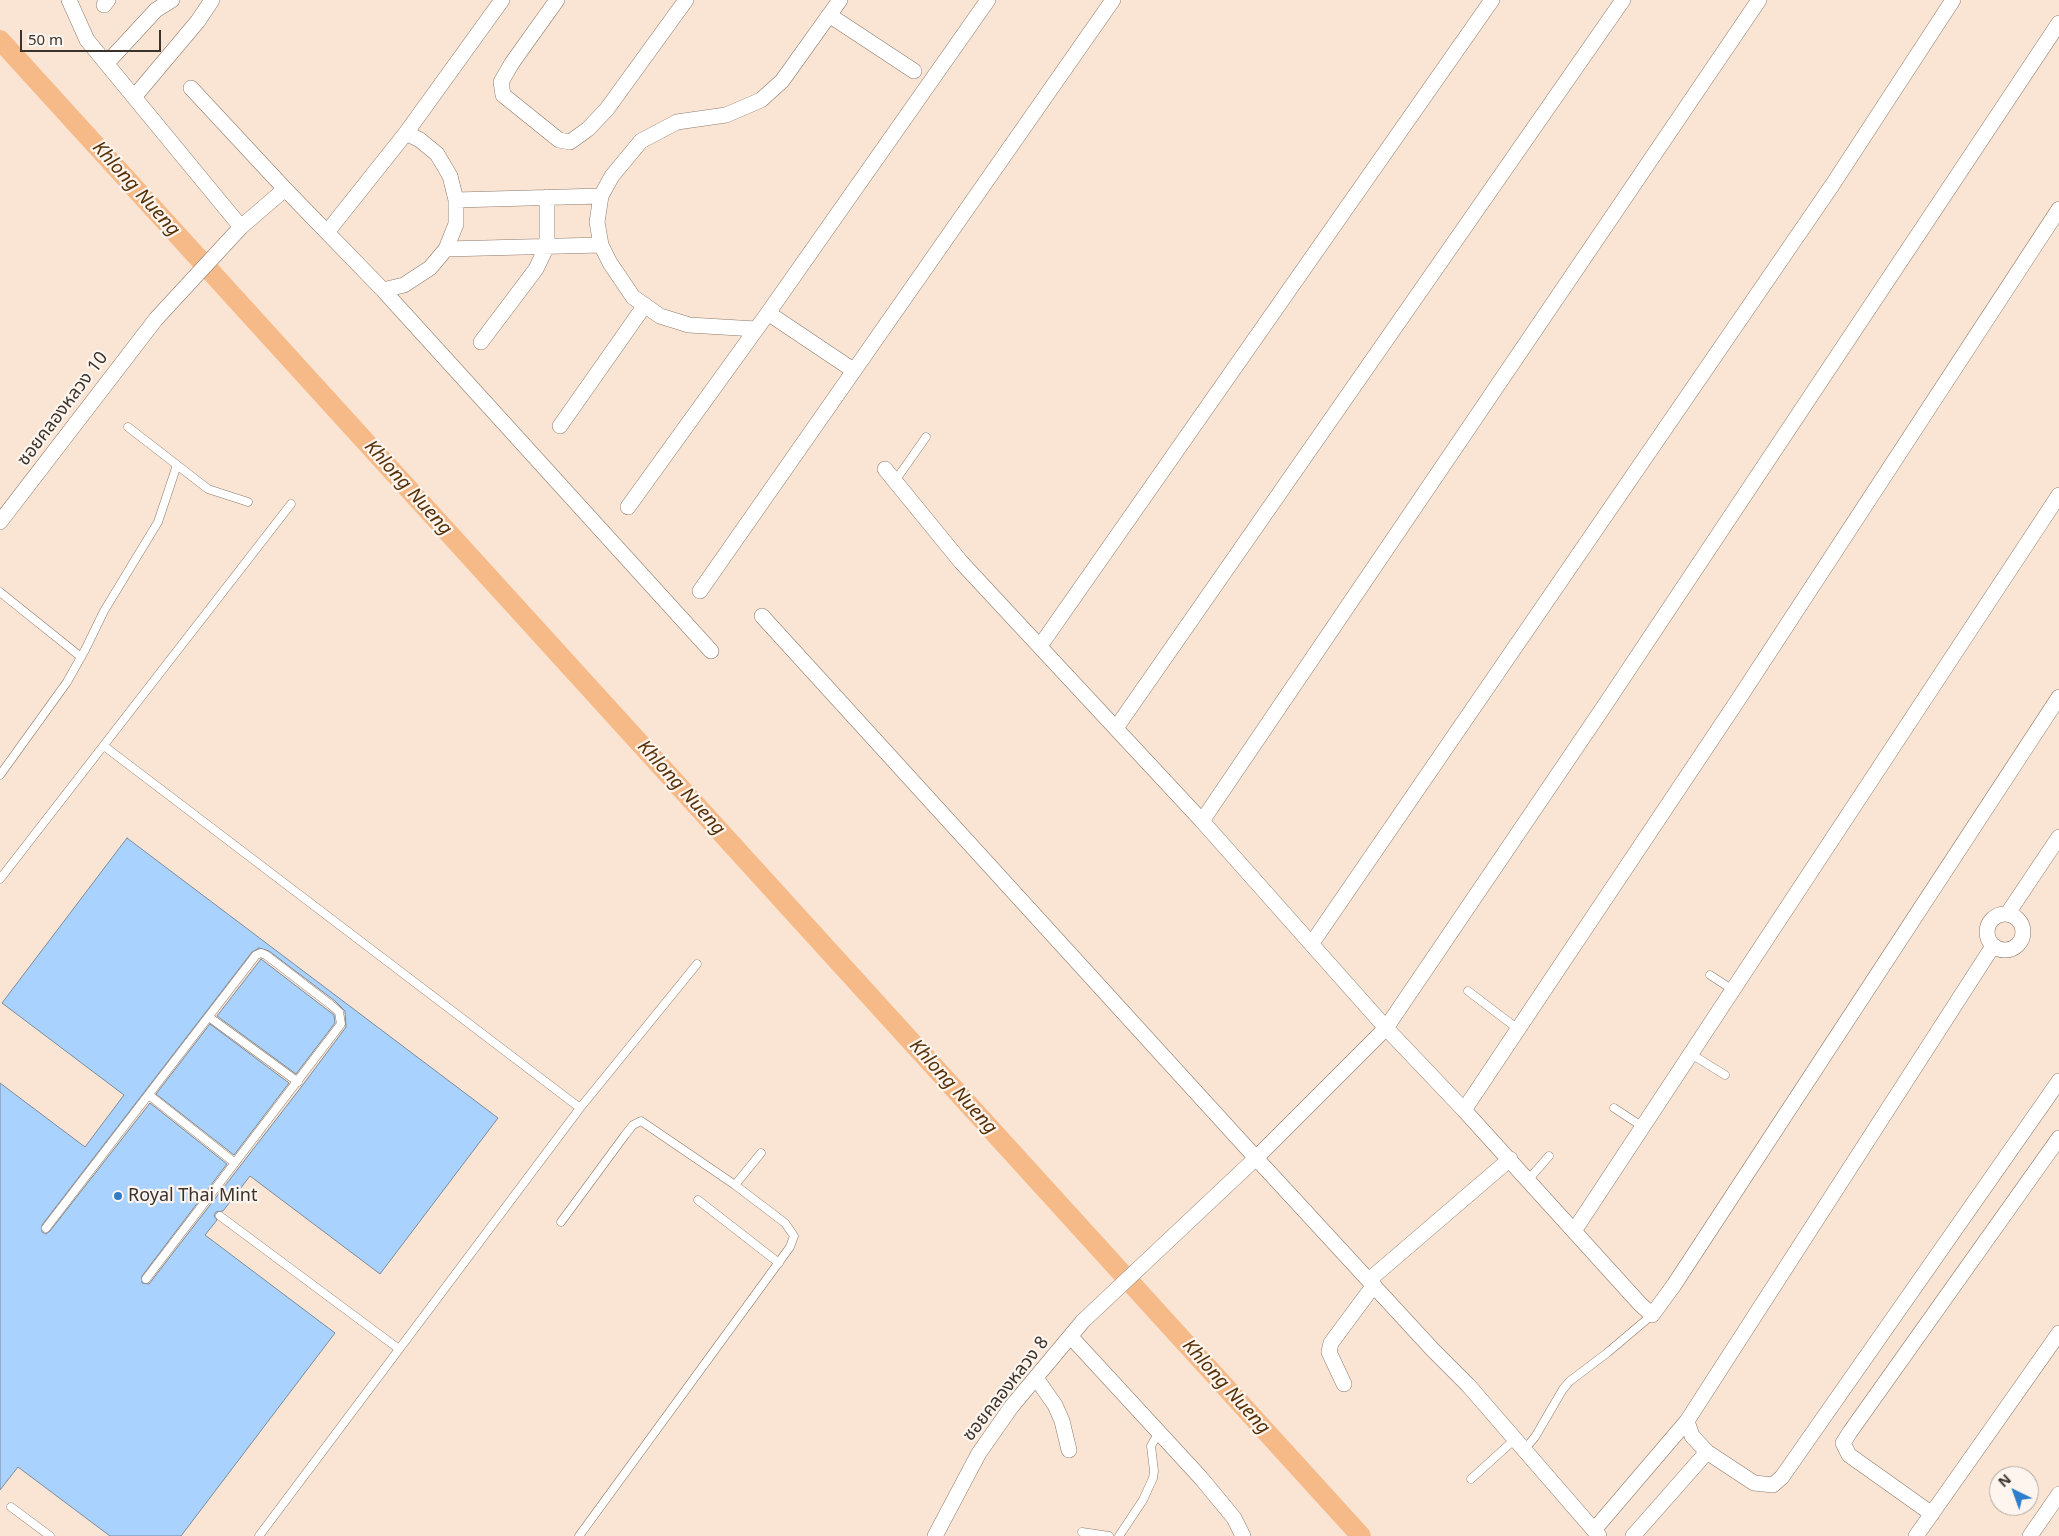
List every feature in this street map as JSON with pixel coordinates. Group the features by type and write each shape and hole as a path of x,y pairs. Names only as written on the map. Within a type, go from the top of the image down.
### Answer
{"street":[{"path":"68,0 87,40 241,227"},
{"path":"107,64 156,10 172,0"},
{"path":"135,96 198,21 212,0"},
{"path":"328,231 406,133 502,0"},
{"path":"557,0 512,63 501,82 503,95 559,140 570,142 588,130 607,109 686,0"},
{"path":"756,329 689,325 660,316 633,297 610,264 601,245 597,222 601,196 612,176 642,141 677,122 726,115 761,100 782,81 840,0"},
{"path":"628,507 768,313 988,0"},
{"path":"700,591 1113,0"},
{"path":"1040,646 1492,0"},
{"path":"1116,728 1624,0"},
{"path":"1202,821 1759,0"},
{"path":"1312,943 1833,184 1953,0"},
{"path":"829,15 914,72"},
{"name":"ซอยคลองหลวง 8","path":"935,1536 979,1453 1012,1406 1084,1321 1256,1158 1386,1028 2059,23"},
{"path":"191,88 383,290 711,651"},
{"path":"383,290 404,285 430,268 446,250 456,224 456,200 450,176 437,154 420,140 406,133"},
{"name":"ซอยคลองหลวง 10","path":"0,522 156,319 241,227 285,189"},
{"path":"456,200 601,196"},
{"path":"481,342 536,269 547,246 547,197"},
{"path":"1464,1110 1736,702 2059,210"},
{"path":"446,250 601,245"},
{"path":"560,426 645,305"},
{"path":"768,313 853,370"},
{"path":"885,469 961,562 1202,821 1386,1028 1464,1110 1640,1304 1652,1314 1674,1285 2059,697"},
{"path":"1574,1231 2059,495"},
{"path":"762,616 1256,1158 1468,1386 1597,1533 1687,1421 1993,946"},
{"path":"2008,913 2022,924 2023,936 2016,946 2010,949 1998,949 1993,946 1987,936 1988,924 1996,916 2008,913 2059,837"},
{"path":"1687,1421 1692,1436 1707,1452 1754,1483 1773,1486 1782,1477 2059,1081"},
{"path":"1932,1514 1849,1454 1843,1443 2059,1138"},
{"path":"1344,1384 1329,1352 1331,1343 1372,1283 1510,1160"},
{"path":"1916,1536 2059,1333"},
{"path":"1070,1337 1159,1432 1251,1536"},
{"path":"1036,1378 1055,1405 1062,1421 1070,1450"},
{"path":"1633,1536 1707,1452"},
{"path":"2030,1536 2059,1494"},
{"path":"1234,1518 1243,1536"}],"lane":[{"path":"128,426 208,489 248,502"},
{"path":"895,481 926,437"},
{"path":"0,775 67,682 104,611 158,522 177,464"},
{"path":"0,879 291,504"},
{"path":"0,592 81,657"},
{"path":"104,746 580,1108"},
{"path":"0,863 8,869"},
{"path":"46,1228 256,955 266,955 339,1012 342,1019 338,1030 146,1279"},
{"path":"259,1536 580,1108 697,964"},
{"path":"1710,975 1734,990"},
{"path":"1468,991 1518,1029"},
{"path":"209,1017 298,1082"},
{"path":"1691,1054 1724,1075"},
{"path":"149,1095 235,1163"},
{"path":"1614,1108 1643,1127"},
{"path":"561,1222 604,1162 637,1122 641,1121 735,1185 785,1223 794,1236 790,1247 579,1536"},
{"path":"735,1185 762,1153"},
{"path":"1528,1180 1548,1156"},
{"path":"698,1200 779,1262"},
{"path":"204,1204 212,1209"},
{"path":"220,1216 399,1349"},
{"path":"1471,1479 1540,1429 1567,1385 1652,1314"},
{"path":"1119,1536 1143,1500 1153,1478 1151,1446 1159,1432"},
{"path":"11,1506 50,1536"},
{"path":"1082,1532 1109,1536"}],"building":[{"name":"Royal Thai Mint","path":"127,838 498,1118 380,1274 250,1176 223,1211 216,1212 214,1216 217,1220 205,1235 335,1333 181,1536 110,1536 18,1467 0,1490 0,1083 85,1147 124,1095 2,1003","holes":["259,948 269,951 335,1001 345,1011 346,1027 149,1284 142,1283 142,1276 227,1164 150,1103 50,1231 46,1234 42,1232 42,1225 252,952"]},
{"path":"261,959 334,1015 335,1023 296,1074 217,1016"},
{"path":"210,1024 289,1083 234,1155 156,1094"}],"waterway":[{"name":"Khlong Nueng","path":"0,40 1361,1536"}],"place":[{"name":"Royal Thai Mint","path":"118,1196"}]}
